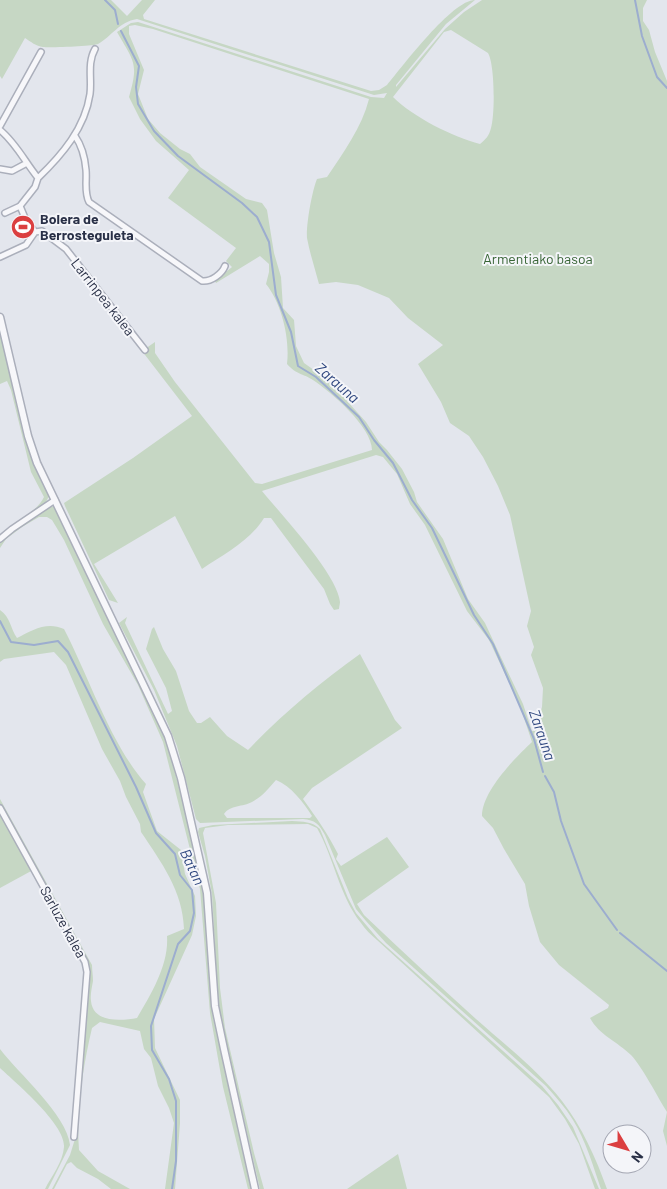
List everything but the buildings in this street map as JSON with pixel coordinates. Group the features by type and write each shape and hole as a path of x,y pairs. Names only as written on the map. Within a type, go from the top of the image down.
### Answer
{"street":[{"path":"5,213 20,206 35,188 38,178 75,136 84,116 90,94 91,56 95,49"},
{"path":"38,178 12,139 0,128 41,52"},
{"path":"75,136 81,144 86,169 86,196 89,202 202,281 207,282 223,271 225,266"},
{"path":"0,169 12,171 27,163"},
{"path":"0,257 26,245 35,232 25,218 20,206"},
{"name":"Larrinpea kalea","path":"35,232 42,232 66,249 145,350"},
{"path":"0,317 28,436 37,463 153,702 168,736 176,761 207,893 215,1006 255,1189"},
{"path":"0,539 12,528 54,500"},
{"name":"Sarluze kalea","path":"0,808 85,962 87,972 74,1137"}],"green space":[{"name":"Armentiako basoa","path":"0,0 111,0 127,16 142,0 155,0 143,15 144,19 371,91 379,90 387,85 428,35 465,3 475,0 446,24 396,87 445,29 464,12 482,0 647,0 643,8 643,21 649,30 655,52 667,81 667,1112 636,1061 626,1050 598,1029 590,1018 608,1008 609,1005 559,965 540,942 529,906 525,884 493,828 482,816 483,806 493,786 532,742 520,706 489,640 467,611 425,525 410,504 397,474 383,457 376,455 262,491 330,576 337,590 340,602 339,609 334,610 324,589 271,518 264,518 252,534 202,569 175,516 94,564 118,603 109,600 64,503 133,458 192,416 142,351 155,342 155,353 175,382 255,483 262,484 372,450 365,431 340,401 287,364 288,354 284,322 272,292 266,284 269,264 260,256 216,283 215,281 232,267 226,261 236,248 168,198 189,170 156,141 140,119 129,97 134,77 133,63 117,32 131,23 138,22 371,97 384,98 387,93 374,95 137,19 125,23 103,41 95,45 43,47 25,38 2,79 0,76","holes":["135,25 153,29 369,99 362,120 339,159 327,177 317,179 315,184 307,225 307,238 311,256 319,284 336,282 358,285 389,298 408,318 443,345 418,364 441,402 450,423 469,436 483,457 510,515 531,611 527,626 534,647 531,655 543,688 542,707 535,731 532,731 523,704 485,623 468,599 443,539 417,502 402,469 379,442 366,422 328,380 304,363 296,346 294,320 283,308 281,277 274,253 267,210 262,203 246,199 200,167 190,154 180,149 160,133 148,119 138,94 144,70 129,34 129,26","451,30 488,53 490,59 494,90 492,122 486,139 480,144 458,137 422,119 393,97 444,32"]},
{"path":"0,330 27,444 49,496 45,504 0,537 0,535 36,508 44,497 31,472 11,390 7,381 0,384"},
{"path":"50,506 54,507 139,679 164,735 171,756 201,875 206,910 213,1018 251,1189 248,1189 223,1087 210,1013 200,889 163,742 138,685 103,624 64,540 52,520 47,517 39,517 6,539 0,548 0,542 3,539"},
{"path":"0,610 6,616 17,638 46,626 64,629 111,730 133,768 146,784 143,792 157,831 181,850 185,874 195,896 196,916 192,935 154,1019 155,1048 180,1100 175,1189 165,1189 174,1123 158,1086 151,1058 144,1049 140,1031 100,1022 92,1028 83,1073 78,1120 79,1150 98,1171 130,1189 111,1189 98,1179 77,1168 71,1162 67,1164 54,1189 52,1189 70,1155 75,1139 86,961 0,804 0,799 92,965 91,999 93,1008 102,1017 116,1020 137,1018 158,979 165,958 167,936 184,929 183,915 170,878 141,832 140,824 120,781 102,749 66,665 54,652 4,659 0,662"},
{"path":"127,617 125,623 168,714 172,711 166,688 146,649 154,627 163,649 176,671 189,711 197,723 201,723 210,717 227,736 248,750 302,699 360,654 395,720 402,728 312,788 303,799 338,854 336,859 341,866 387,837 409,867 357,904 364,915 532,1068 553,1090 582,1132 607,1189 601,1189 578,1128 546,1086 386,943 356,909 325,835 316,823 303,819 200,823 196,819 177,746 154,690 119,623","holes":["276,780 301,800 312,816 310,818 227,818 224,814 230,809 256,800"]},
{"path":"0,812 33,870 0,888"},
{"path":"292,821 311,823 320,829 348,898 356,913 378,939 542,1086 558,1105 573,1127 599,1189 595,1189 579,1144 565,1119 549,1097 373,936 363,925 347,901 317,828 308,824 228,825 205,828 203,833 216,903 220,988 225,1028 264,1189 260,1189 220,1016 212,894 205,856 198,832 199,828 213,825"},
{"path":"0,1049 41,1095 67,1133 70,1145 48,1189 45,1189 63,1153 62,1138 49,1116 0,1068"},
{"path":"667,1112 667,1146 663,1131"},
{"path":"398,1154 407,1189 347,1189"}],"waterway":[{"name":"Zarauna","path":"105,0 115,10 118,24"},
{"path":"635,0 642,36 657,77 667,88"},
{"name":"Zarauna","path":"121,31 139,66 136,87 138,104 154,131 178,156 242,203 257,217 269,242 276,295 291,332 298,366 316,377 359,417 374,440 393,463 412,500 432,528 474,615 493,644 534,739 543,772"},
{"name":"Batan","path":"0,621 11,642 34,645 58,641 68,652 136,787 156,833 175,854 180,875 192,890 194,913 190,931 178,944 151,1026 152,1050 169,1079 176,1101 176,1161 172,1189"},
{"name":"Zarauna","path":"545,776 554,792 561,821 584,884 617,930"},
{"name":"Zarauna","path":"620,933 667,971"}],"place":[{"name":"Bolera de Berrosteguieta","path":"23,227"}]}
